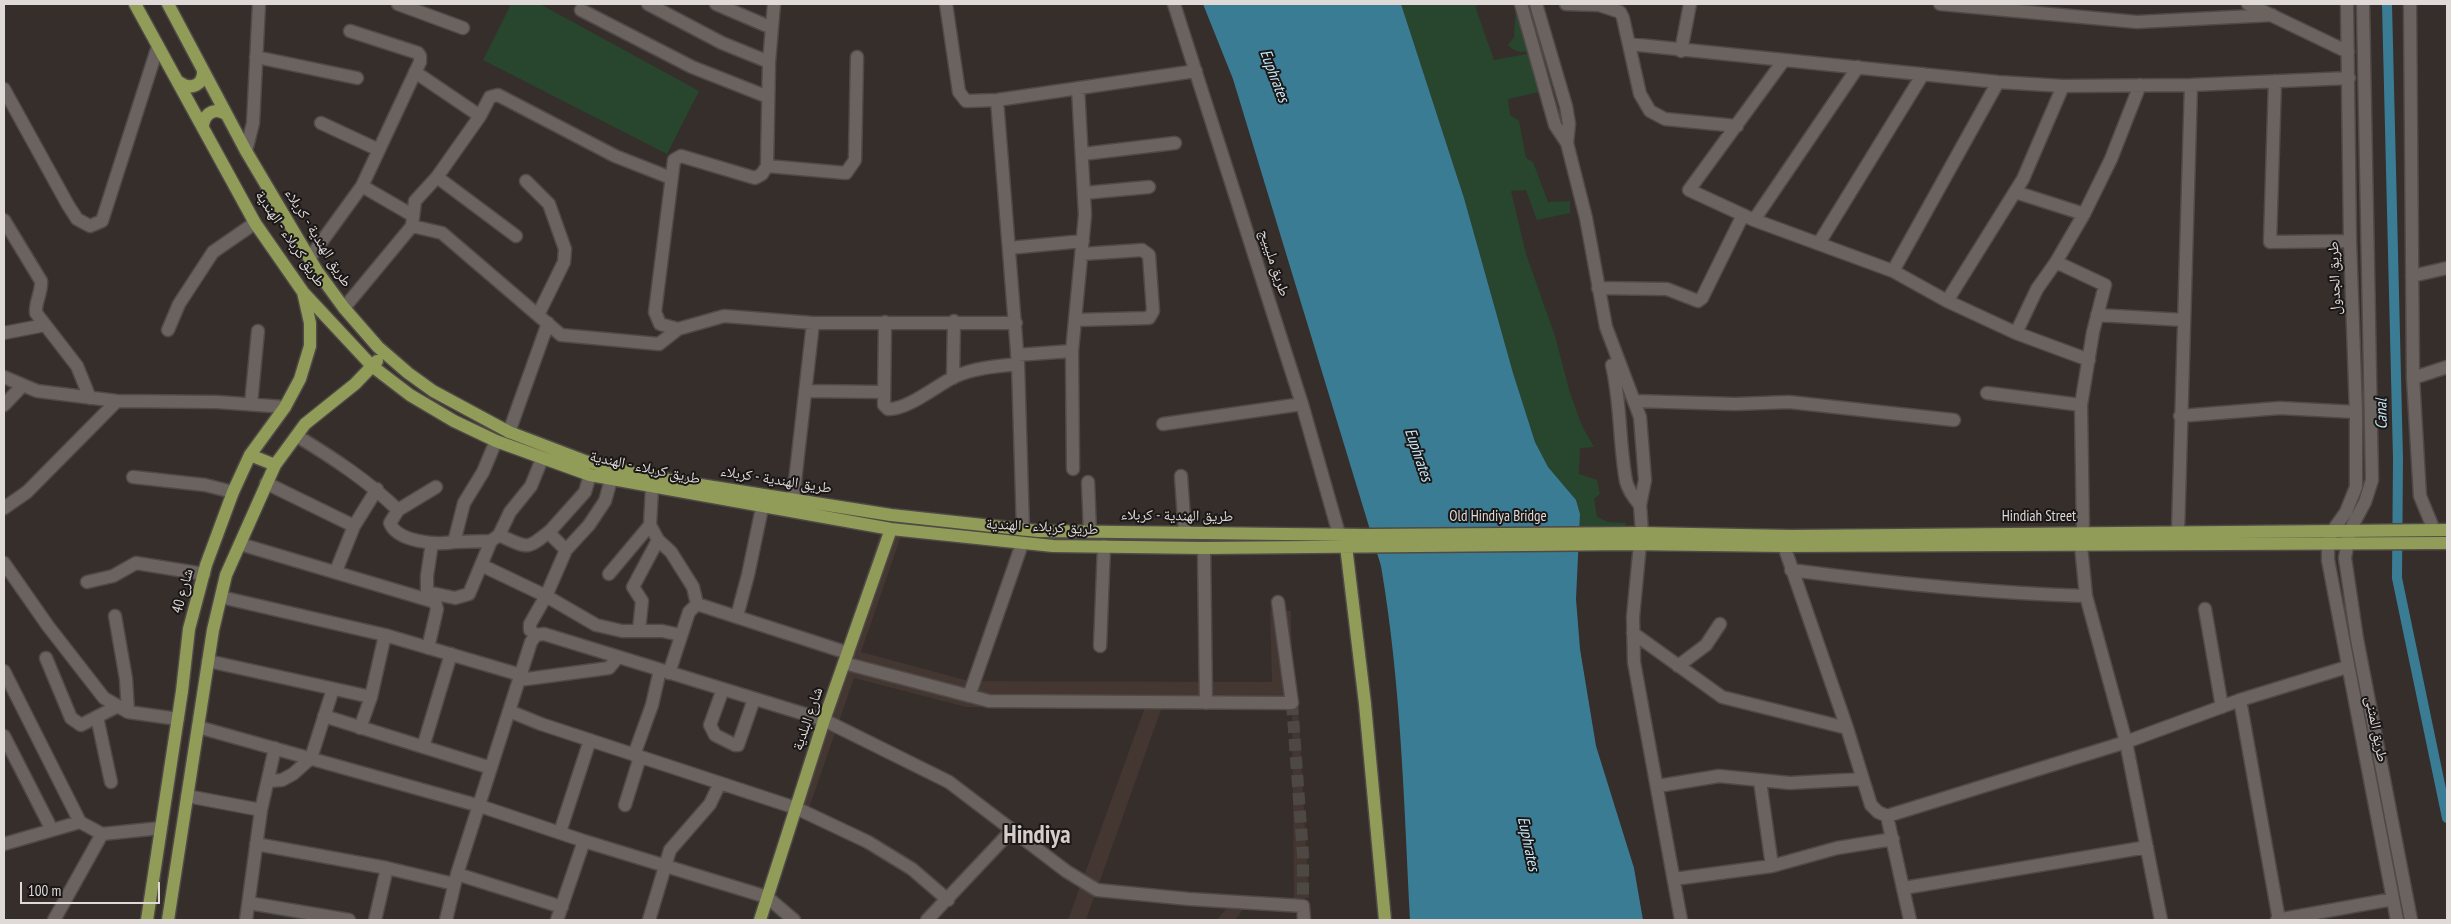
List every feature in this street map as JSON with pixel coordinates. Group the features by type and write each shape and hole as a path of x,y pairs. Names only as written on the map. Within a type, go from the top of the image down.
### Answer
{"main road":[{"name":"طريق كربلاء - الهندية","path":"135,4 255,223 303,292 372,366 410,396 454,421 496,441 542,459 611,480 762,508 891,529 1022,544 1204,548 1346,546 1367,540"},
{"name":"طريق الهندية - كربلاء","path":"168,4 246,151 309,259 344,308 384,353 420,382 465,410 509,432 585,461 641,474 891,516 1023,530 1339,534 1367,540"},
{"path":"179,82 187,87 196,86 202,79 203,70"},
{"path":"203,126 205,117 211,112 220,111 227,115"},
{"name":"شارع 40","path":"147,920 178,719 189,629 204,574 233,492 250,455 285,407 300,379 310,346 310,323 303,292"},
{"path":"168,920 208,661 226,575 275,465 305,424 355,384 384,353"},
{"path":"410,396 413,385 420,382"},
{"path":"250,455 275,465"},
{"name":"شارع البلدية","path":"760,920 824,720 891,529"},
{"name":"Hindiah Street","path":"1636,538 1784,546 2082,540 2178,532 2350,530 2377,536 2418,536 2447,543"},
{"name":"Hindiah Street","path":"2418,536 2441,530"},
{"name":"Hindiah Street","path":"1636,538 1791,536 2346,544 2377,536"},
{"name":"Old Hindiya Bridge","path":"1367,540 1636,538"},
{"path":"1346,546 1366,714 1385,920"}],"street":[{"path":"246,151 253,123 259,4"},
{"path":"398,4 463,28"},
{"path":"648,4 722,43 769,62"},
{"path":"716,4 772,28"},
{"path":"678,329 660,324 655,312 674,160 681,156 755,178 762,174 767,166 769,62 774,4"},
{"path":"946,4 959,92 966,101 996,100 1196,71"},
{"name":"طريق مليبيج","path":"1174,4 1302,404 1339,534"},
{"path":"1521,4 1555,125 1567,143 1586,218 1606,327 1621,372 1635,401 1640,417 1645,480 1636,538 1634,662 1681,920"},
{"path":"1536,4 1566,106 1569,124 1567,143"},
{"path":"1566,4 1599,5 1620,12 1640,94 1650,111 1665,119 1737,126"},
{"path":"1681,51 1690,4"},
{"path":"1940,4 2137,22 2272,15"},
{"path":"2248,4 2348,52"},
{"name":"طريق الجدول","path":"2328,544 2332,531 2350,504 2356,487 2347,4"},
{"path":"2346,544 2350,530 2366,502 2372,480 2363,4"},
{"path":"2410,4 2413,378 2420,496 2441,530"},
{"path":"581,10 692,67 768,97"},
{"path":"309,259 362,186 420,62 418,53 350,30"},
{"path":"1629,44 1681,51 1998,82 2063,86 2191,85 2349,78"},
{"path":"4,89 77,220 90,226 102,221 158,46"},
{"path":"256,57 357,78"},
{"path":"767,166 846,173 852,167 855,160 857,57"},
{"path":"1784,60 1689,190 1748,217 1893,271 1947,301 2016,333 2089,360"},
{"path":"1598,288 1667,289 1698,301 1702,298 1748,217 1858,67"},
{"path":"415,72 480,116"},
{"path":"1819,244 1924,74"},
{"path":"2275,80 2270,242 2350,242"},
{"path":"1893,271 1998,82"},
{"path":"2178,532 2191,85"},
{"path":"1947,301 2023,180 2063,86"},
{"path":"2016,333 2036,289 2056,262 2084,214 2111,159 2140,86"},
{"path":"1073,469 1072,351 1083,247 1084,193 1078,88"},
{"path":"344,308 412,220 415,201 437,177 480,116 490,97 498,94 615,156 671,178"},
{"path":"996,100 1016,323 1023,530"},
{"path":"321,123 379,150"},
{"path":"1083,154 1175,143"},
{"path":"437,177 516,236"},
{"path":"509,432 543,319 564,262 565,249 549,204 526,181"},
{"path":"362,186 412,220 442,233 561,335 659,344 678,329 724,316 813,324 954,321 1016,323"},
{"path":"1084,193 1149,187"},
{"path":"2015,192 2084,214"},
{"path":"4,220 41,281 42,290 35,304 36,313 77,366 90,398"},
{"path":"168,330 179,304 214,252 255,223"},
{"path":"1009,248 1083,247 1142,250 1149,255 1153,311 1149,318 1075,320"},
{"path":"2056,262 2105,284 2081,405 2082,540 2086,596 2126,742 2161,920"},
{"path":"2412,276 2447,268"},
{"path":"2098,315 2184,320"},
{"path":"953,378 954,321"},
{"path":"885,322 884,406 888,409 893,409 953,378 1018,359 1072,351"},
{"path":"793,499 813,324"},
{"path":"4,333 45,325"},
{"path":"1606,327 1607,342 1620,404 1626,481 1632,496 1640,505"},
{"path":"250,404 258,331"},
{"path":"2413,378 2447,367"},
{"path":"4,377 37,391 117,401 250,404 285,407"},
{"path":"4,405 23,385"},
{"path":"805,391 884,392"},
{"path":"1987,393 2081,405"},
{"path":"4,508 27,492 117,401"},
{"path":"1635,401 1734,404 1789,402 1954,420"},
{"path":"1163,424 1302,404"},
{"path":"2180,416 2280,408 2356,412"},
{"path":"297,436 344,464 377,489 398,510"},
{"path":"454,542 464,503 483,472 496,441"},
{"path":"240,544 427,596 455,598 468,594 495,538 510,512 530,486 542,459"},
{"path":"436,487 398,510 390,523 394,530 432,543 495,538 525,546 532,545 551,530 585,492 590,475"},
{"path":"1181,476 1185,533"},
{"path":"133,477 205,485 233,492"},
{"path":"611,480 605,501 589,525 566,550 546,596 530,624 530,630 536,635 544,634 824,720 949,782 1066,871 1096,890 1189,899 1303,906 1304,920"},
{"path":"1088,482 1090,532"},
{"path":"266,483 354,526"},
{"path":"652,488 650,524 658,540 671,552 692,587 697,604"},
{"path":"336,571 354,526 377,489"},
{"path":"737,616 762,508"},
{"path":"609,574 650,524"},
{"path":"551,530 552,536 566,550"},
{"path":"639,630 642,601 633,587 658,540"},
{"path":"427,596 426,576 432,543"},
{"path":"969,696 1022,544"},
{"name":"طريق المثنى","path":"2328,544 2328,560 2347,666 2397,920"},
{"name":"طريق المثنى","path":"2346,544 2345,558 2357,639 2411,920"},
{"path":"1100,646 1104,546"},
{"path":"1784,546 1847,728 1871,804 1878,812 1887,816 2126,742 2240,700 2347,666"},
{"path":"1204,548 1206,703"},
{"path":"4,563 48,626 104,698 123,709 178,719"},
{"path":"87,582 112,576 136,563 204,574"},
{"path":"481,565 546,596 596,625 622,631 639,630 681,635"},
{"path":"1791,570 1920,587 2012,594 2086,596"},
{"path":"427,596 435,602 437,609 428,648"},
{"path":"221,597 385,635 520,677 609,668 618,657"},
{"path":"697,604 737,616 846,658 969,696 998,701 1292,703 1278,602"},
{"path":"625,805 652,705 689,612 697,604"},
{"path":"2205,609 2222,707"},
{"path":"115,616 126,679 123,709"},
{"path":"1678,666 1706,645 1720,624"},
{"path":"1633,633 1722,697 1847,728"},
{"path":"360,728 371,697 385,635"},
{"path":"446,920 456,879 509,711 531,642 536,635"},
{"path":"422,747 451,654"},
{"path":"46,658 71,718 82,725 98,717 123,709"},
{"path":"208,661 371,697"},
{"path":"4,671 80,822 102,834 161,828"},
{"path":"268,780 282,780 293,774 311,758 333,689"},
{"path":"723,689 710,726 715,735 735,745 738,745 754,699"},
{"path":"2240,700 2278,920 2393,899"},
{"path":"509,711 540,724 796,808 868,842 912,869 948,900"},
{"path":"324,716 491,768"},
{"path":"98,717 111,782"},
{"path":"198,727 480,806 584,841 767,897 794,920"},
{"path":"4,736 52,830"},
{"path":"560,832 590,740"},
{"path":"246,920 261,810 275,748"},
{"path":"1658,786 1718,776 1790,783 1863,779"},
{"path":"1760,780 1772,866"},
{"path":"649,920 670,850 710,804 720,783"},
{"path":"187,796 261,810"},
{"path":"1887,816 1910,920"},
{"path":"4,844 80,822"},
{"path":"927,920 948,900 1012,830"},
{"path":"54,920 102,834"},
{"path":"1674,880 1772,866 1837,848 1893,839"},
{"path":"557,920 584,841"},
{"path":"256,844 456,879 562,907"},
{"path":"1904,888 2147,847"},
{"path":"375,920 387,868"},
{"path":"249,903 349,920"}],"shaded area":[{"path":"881,531 901,536 861,652 969,681 1272,682 1270,611 1291,611 1292,682 1298,706 1309,898 1294,898 1292,708 1162,707 1086,920 1068,920 1145,707 966,707 854,678 808,811 791,802"},
{"path":"1250,900 1235,920 1217,920 1232,901"}],"green space":[{"path":"511,4 540,4 699,91 667,154 483,60"},
{"path":"1401,4 1484,4 1475,6 1494,60 1538,52 1548,90 1508,99 1510,115 1519,121 1526,158 1533,162 1548,202 1570,201 1570,213 1537,220 1526,190 1511,191 1526,254 1555,336 1570,393 1582,426 1594,447 1580,448 1579,474 1597,480 1600,494 1594,499 1597,517 1608,522 1626,523 1625,528 1580,527 1580,514 1576,500 1548,467 1535,442 1513,373 1464,198"},
{"path":"1516,4 1531,4 1539,27 1538,48 1534,50 1518,51 1508,45 1514,37"}],"water":[{"name":"Euphrates","path":"1203,4 1401,4 1464,198 1513,373 1535,442 1548,467 1576,500 1580,514 1576,599 1580,649 1596,746 1634,868 1643,920 1410,920 1397,698 1388,610 1381,566 1233,79"}],"waterway":[{"name":"Canal","path":"2387,4 2398,459 2397,578 2447,818"}],"tunnel":[{"path":"1292,703 1303,855 1303,906"}],"district":[{"name":"Hindiya","path":"1037,836"}]}
